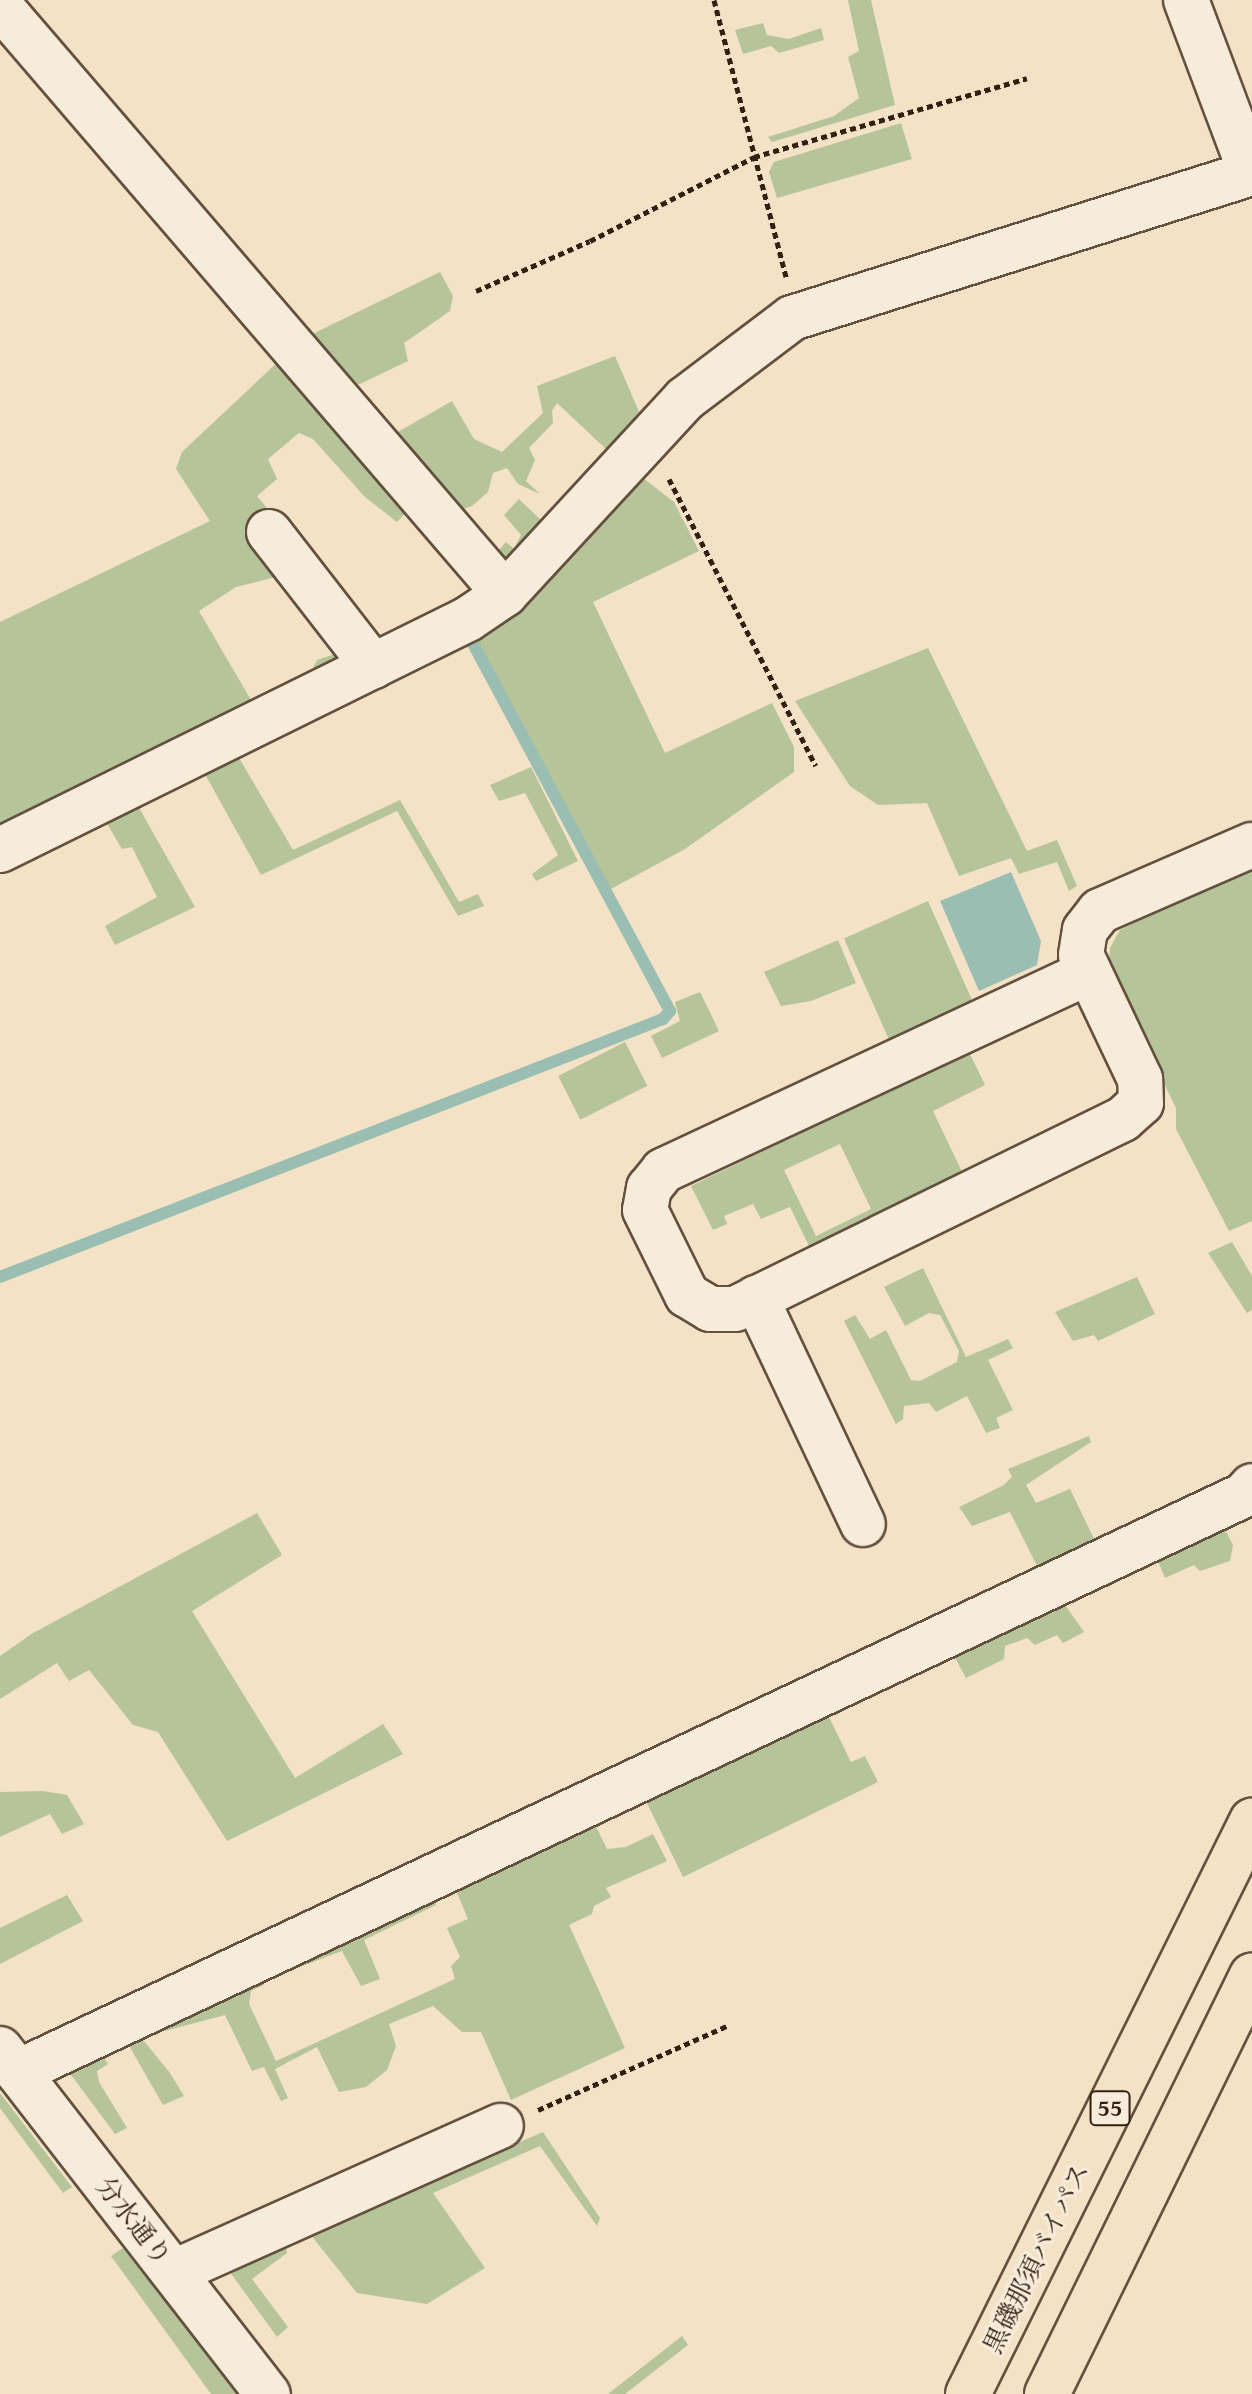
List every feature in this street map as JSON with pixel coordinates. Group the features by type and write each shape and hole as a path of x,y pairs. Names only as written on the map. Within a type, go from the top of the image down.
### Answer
{"main road":[{"name":"黒磯那須バイパス","path":"968,2394 1252,1821"},
{"path":"1047,2394 1252,1976"}],"street":[{"path":"0,850 468,619 505,594 685,399 797,317 1251,173 1186,0"},
{"path":"0,6 505,594"},
{"path":"269,532 373,666"},
{"path":"1089,972 663,1171 649,1188 645,1210 687,1295 710,1309 735,1309 1123,1119 1141,1103 1140,1079 1081,955 1085,930 1100,911 1252,845"},
{"path":"756,1298 863,1524"},
{"path":"9,2060 1244,1495 1252,1486"},
{"name":"分水通り","path":"9,2060 268,2394"},
{"path":"174,2272 501,2126"}],"path":[{"path":"714,0 797,317"},
{"path":"476,291 590,241 754,157 1027,78"},
{"path":"646,441 688,510 816,766"},
{"path":"501,2126 729,2025"}],"green space":[{"path":"848,0 871,0 895,105 772,142 768,137 834,116 859,98 848,57 859,51"},
{"path":"763,23 767,35 789,39 821,28 824,40 779,53 771,46 743,54 735,30"},
{"path":"901,123 912,159 777,198 769,172 774,162"},
{"path":"440,272 453,296 450,311 404,343 408,361 360,384 342,384 302,339"},
{"path":"615,356 646,428 515,572 496,554 506,542 514,549 521,535 504,515 519,499 544,523 607,450 557,403 552,411 553,423 529,448 535,460 526,481 540,494 518,484 507,468 493,473 488,492 472,506 455,512 364,414 365,399 370,398 385,428 398,432 452,401 474,439 502,452 543,413 537,386"},
{"path":"283,357 413,505 397,522 365,497 313,439 299,433 268,459 277,479 257,496 271,513 276,577 236,587 199,611 251,700 311,672 317,660 335,654 345,666 0,843 0,622 210,521 176,469 182,452"},
{"path":"643,478 674,502 699,551 593,602 665,753 772,703 794,747 794,772 685,849 609,890 474,638 623,485"},
{"path":"928,648 1027,851 1057,840 1077,886 1069,891 1057,862 1019,874 1011,858 959,876 927,803 878,805 850,786 795,701"},
{"path":"235,751 293,850 400,800 459,902 478,894 484,906 458,916 397,811 261,875 201,767"},
{"path":"531,767 578,861 536,881 532,874 558,855 525,793 499,801 490,785"},
{"path":"138,806 195,907 115,945 105,926 157,897 132,847 122,849 106,822"},
{"path":"1252,865 1252,1221 1229,1231 1176,1129 1176,1108 1108,968 1110,948 1120,930"},
{"path":"928,901 974,1005 890,1043 844,938"},
{"path":"838,940 856,983 811,1001 781,1006 764,972"},
{"path":"700,992 719,1031 662,1058 651,1036 680,1021 675,1002"},
{"path":"625,1042 647,1086 580,1120 558,1076"},
{"path":"969,1052 985,1085 933,1111 965,1178 811,1250 790,1207 761,1219 753,1204 724,1216 727,1224 713,1230 691,1186","holes":["840,1144 871,1209 816,1236 784,1170"]},
{"path":"1232,1242 1252,1276 1252,1310 1247,1313 1208,1253"},
{"path":"923,1268 966,1357 1008,1339 1013,1348 988,1360 1013,1410 996,1418 1000,1428 986,1433 967,1396 936,1412 929,1403 904,1406 903,1419 896,1424 844,1321 855,1315 870,1339 886,1330 911,1380 920,1381 957,1362 959,1351 940,1315 929,1313 905,1326 884,1287"},
{"path":"1137,1277 1155,1314 1098,1341 1094,1335 1073,1341 1055,1312"},
{"path":"1089,1436 1091,1442 1026,1485 1036,1503 1070,1489 1097,1545 1039,1570 1010,1512 972,1526 959,1507 1004,1485 1012,1477 1008,1469"},
{"path":"257,1513 282,1555 192,1611 295,1778 383,1724 403,1754 227,1841 158,1732 133,1725 89,1670 69,1681 57,1663 0,1699 0,1656 33,1633"},
{"path":"1223,1526 1233,1545 1230,1561 1200,1571 1194,1565 1165,1578 1157,1558"},
{"path":"1063,1602 1084,1632 1063,1643 1057,1635 1035,1645 1027,1638 1005,1646 1004,1659 966,1678 953,1654"},
{"path":"823,1705 851,1762 865,1756 878,1782 683,1877 642,1793"},
{"path":"43,1791 67,1795 84,1824 62,1834 50,1814 0,1837 0,1792"},
{"path":"592,1818 607,1849 626,1847 653,1834 667,1861 606,1888 611,1897 594,1906 592,1914 569,1925 625,2048 511,2100 481,2032 462,2032 433,2006 389,2024 396,2046 387,2070 366,2087 339,2092 317,2047 275,2069 288,2098 281,2101 264,2067 252,2071 225,2015 165,2031 157,2025 259,1976 264,1985 251,1991 249,2004 276,2061 455,1979 451,1966 460,1957 447,1928 468,1919 454,1886"},
{"path":"67,1895 83,1921 0,1964 0,1928"},
{"path":"433,1896 436,1905 364,1940 380,1979 361,1986 342,1951 279,1975 275,1968"},
{"path":"139,2035 184,2096 163,2105 127,2042"},
{"path":"100,2050 108,2064 97,2071 99,2082 127,2128 115,2134 69,2072"},
{"path":"0,2093 72,2187 63,2193 0,2108"},
{"path":"543,2132 600,2218 597,2226 540,2146 433,2193 485,2268 427,2304 357,2293 310,2234"},
{"path":"123,2248 238,2394 211,2394 111,2256"},
{"path":"286,2248 287,2253 252,2279 288,2327 277,2337 230,2272"},
{"path":"682,2336 688,2345 625,2394 608,2394"}],"water":[{"path":"1011,872 1041,941 1037,965 979,991 940,901"}],"waterway":[{"path":"0,1277 663,1019 670,1011 468,634"}]}
